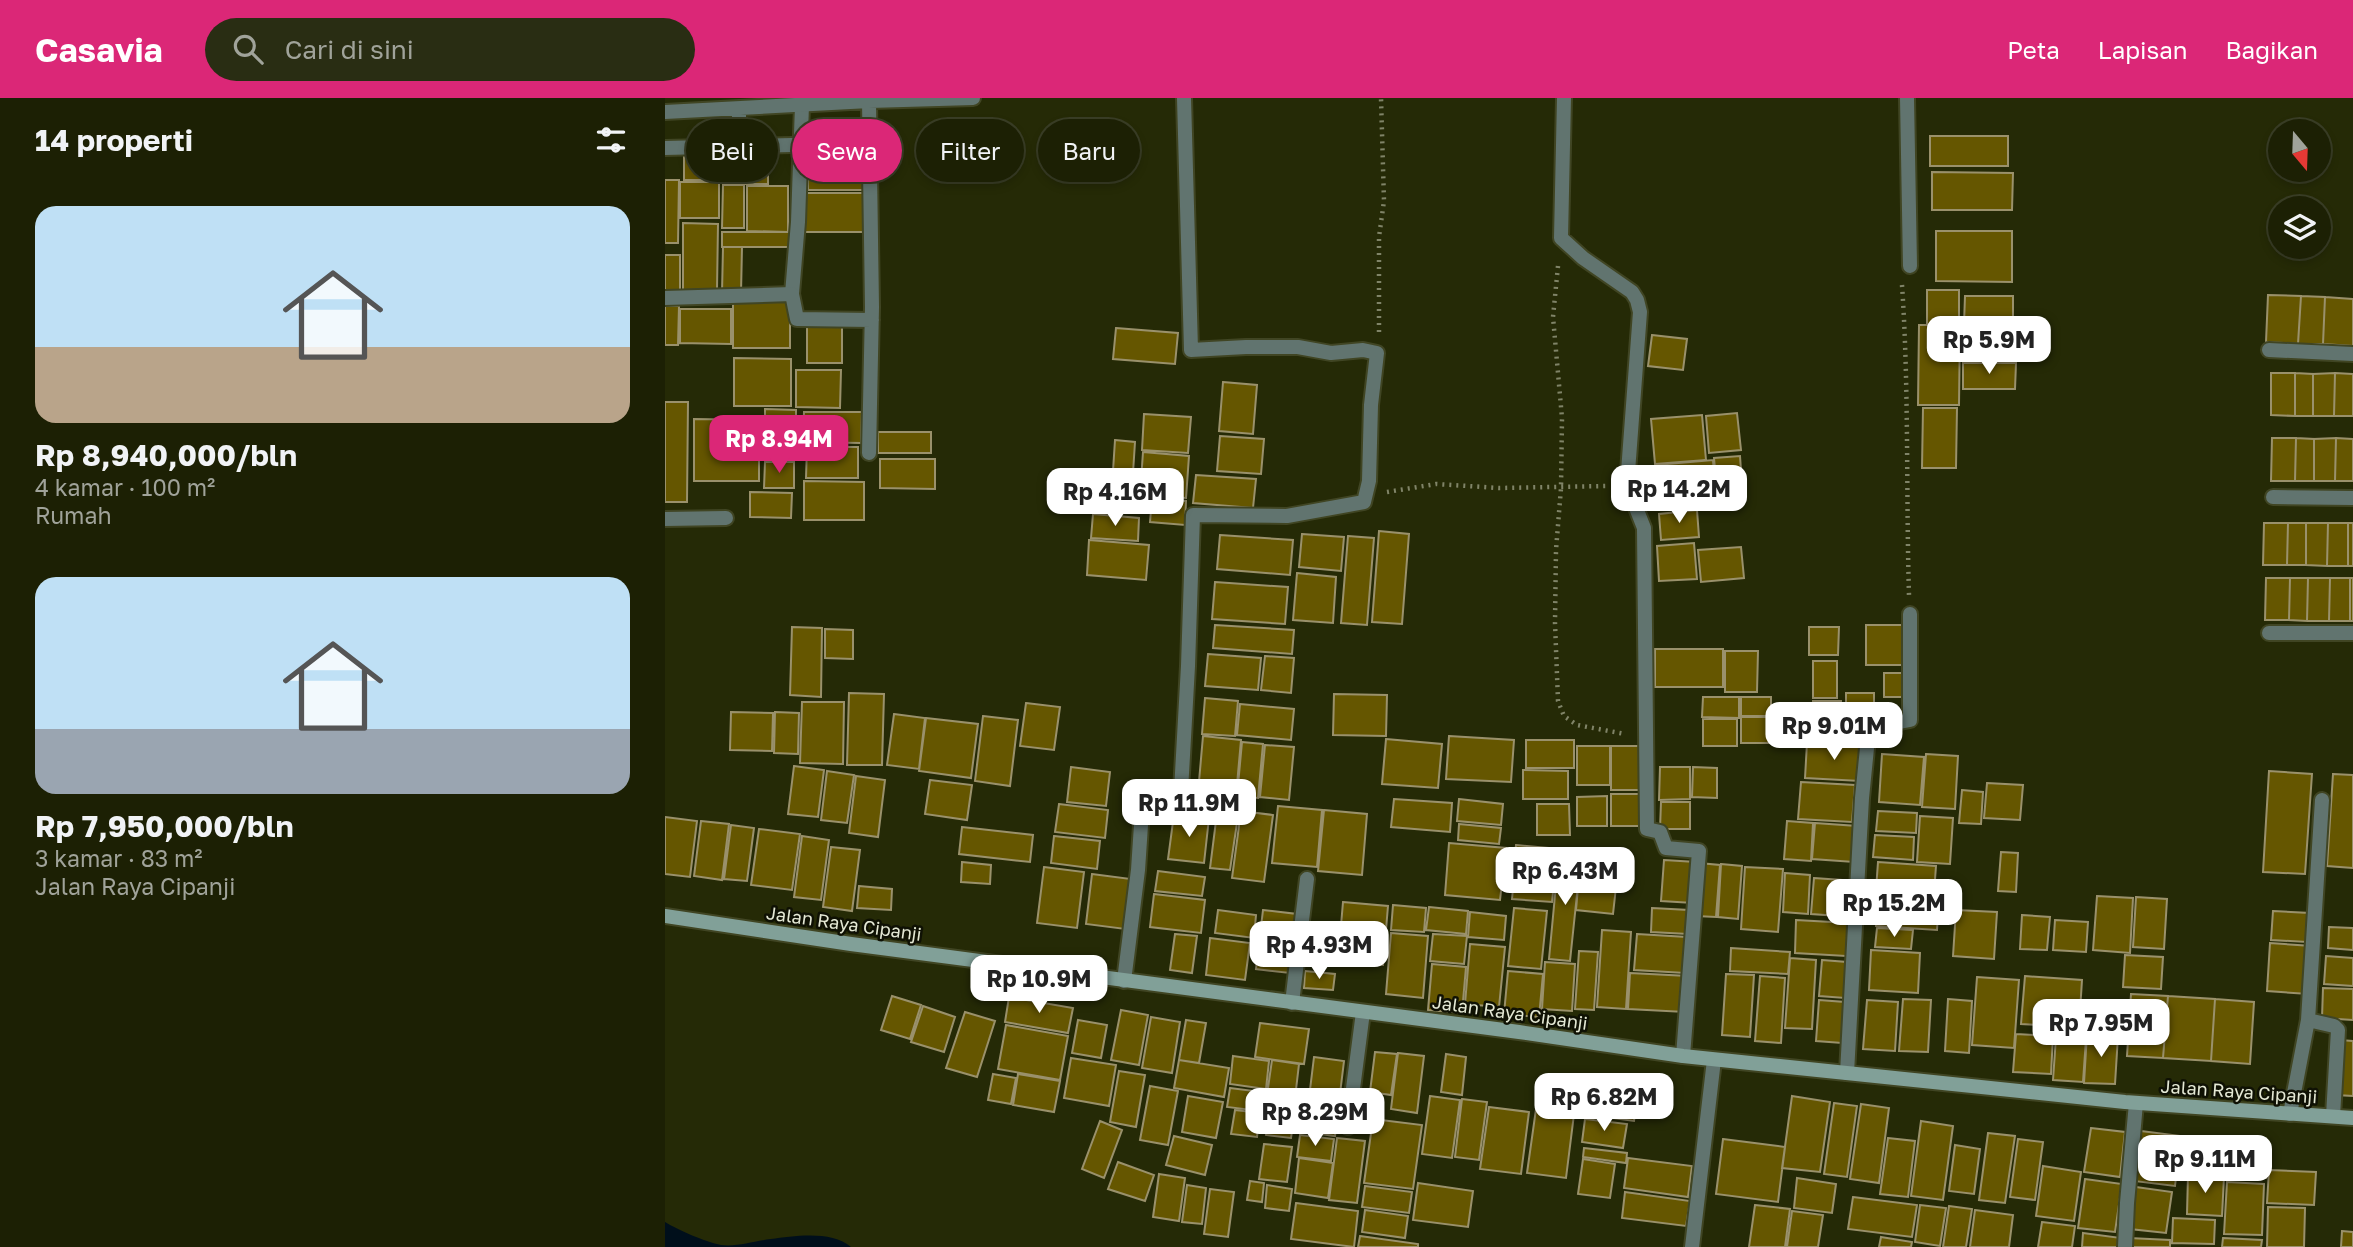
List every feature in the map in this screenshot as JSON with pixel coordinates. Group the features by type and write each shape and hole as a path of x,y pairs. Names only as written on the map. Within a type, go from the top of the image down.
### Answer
{"main road":[{"name":"Jalan Raya Cipanji","path":"665,916 851,944 1683,1056 2136,1103 2353,1118"}],"street":[{"path":"665,112 973,98"},
{"path":"1124,981 1138,870 1143,795 1177,797 1181,791 1193,515 1287,516 1364,502 1369,481 1371,405 1377,354 1363,350 1331,353 1298,348 1191,350 1184,98"},
{"path":"1563,98 1561,237 1583,258 1632,292 1640,312 1627,485 1644,528 1647,829 1660,832 1666,848 1699,851 1683,1056"},
{"path":"1907,98 1910,266"},
{"path":"869,101 869,119"},
{"path":"802,105 802,119"},
{"path":"739,109 739,119"},
{"path":"665,148 686,147"},
{"path":"799,182 792,294 797,319 872,320"},
{"path":"869,453 872,320 870,182"},
{"path":"665,298 792,294"},
{"path":"2269,350 2353,355"},
{"path":"2273,497 2353,498"},
{"path":"665,519 726,519"},
{"path":"1847,1073 1862,798 1869,728 1910,720 1910,614"},
{"path":"2269,633 2353,633"},
{"path":"2290,1114 2308,1020 2322,800"},
{"path":"1292,1003 1307,879"},
{"path":"1348,1127 1363,1012"},
{"path":"2308,1020 2334,1026 2338,1030 2333,1116"},
{"path":"1692,1247 1714,1059"},
{"path":"2125,1247 2136,1103"}],"path":[{"path":"1377,354 1381,318 1379,237 1384,201 1381,98"},
{"path":"1561,237 1553,317 1562,418 1561,488 1556,550 1558,701 1564,716 1577,725 1613,734 1647,736"},
{"path":"1909,595 1907,365 1902,278 1910,266"},
{"path":"1364,502 1390,491 1436,484 1561,488 1627,485"}],"water":[{"path":"665,1222 721,1245 823,1236 834,1238 851,1247 665,1247"}],"building":[{"path":"1930,136 2008,136 2008,166 1930,166"},
{"path":"684,152 686,152 686,180"},
{"path":"1932,172 2013,173 2012,210 1932,210"},
{"path":"665,180 679,180 678,243 665,243"},
{"path":"680,182 719,182 719,218 680,218"},
{"path":"736,182 768,182 768,184"},
{"path":"808,182 863,182 863,190 808,190"},
{"path":"723,185 744,185 744,228 722,228"},
{"path":"747,186 788,186 788,232 747,231"},
{"path":"805,193 864,193 864,232 805,232"},
{"path":"683,223 718,224 717,290 683,290"},
{"path":"1936,231 2012,231 2012,282 1936,281"},
{"path":"722,232 790,232 790,247 722,247"},
{"path":"723,247 742,247 741,293 722,293"},
{"path":"665,255 680,255 680,290 665,290"},
{"path":"1927,290 1959,290 1959,323 1927,324"},
{"path":"2268,295 2301,296 2298,344 2266,342"},
{"path":"1965,296 2013,296 2013,324 1964,324"},
{"path":"2301,296 2325,297 2323,344 2298,344"},
{"path":"2325,297 2353,299 2353,346 2323,344"},
{"path":"733,302 790,302 790,348 733,348"},
{"path":"665,306 679,306 678,345 665,345"},
{"path":"680,309 731,309 731,344 680,343"},
{"path":"1919,325 1960,325 1959,405 1918,405"},
{"path":"807,326 842,326 842,363 807,363"},
{"path":"2013,326 2013,358 1965,358 1965,327"},
{"path":"1116,328 1178,333 1175,364 1113,359"},
{"path":"1652,335 1687,339 1683,370 1648,366"},
{"path":"734,358 791,359 791,406 734,406"},
{"path":"1963,363 2016,363 2015,389 1963,389"},
{"path":"796,370 841,370 840,408 796,407"},
{"path":"2271,373 2295,373 2295,416 2271,415"},
{"path":"2295,373 2313,374 2313,416 2295,416"},
{"path":"2335,373 2334,416 2313,416 2313,374"},
{"path":"2335,373 2353,374 2353,416 2334,416"},
{"path":"1223,382 1257,385 1253,434 1219,431"},
{"path":"665,402 688,402 687,502 665,502"},
{"path":"1923,408 1957,408 1956,468 1922,468"},
{"path":"765,409 796,410 796,459 765,458"},
{"path":"804,412 862,412 861,443 803,442"},
{"path":"1737,413 1741,450 1709,453 1706,416"},
{"path":"1144,414 1191,417 1188,453 1142,450"},
{"path":"1702,415 1706,460 1655,464 1651,419"},
{"path":"694,419 759,420 759,481 694,481"},
{"path":"878,432 931,432 931,453 878,453"},
{"path":"1220,436 1264,439 1261,474 1217,471"},
{"path":"2272,438 2296,438 2295,481 2271,481"},
{"path":"2296,438 2314,439 2314,481 2295,481"},
{"path":"2336,438 2353,439 2353,481 2335,481"},
{"path":"2336,438 2335,481 2314,481 2314,439"},
{"path":"1115,440 1135,442 1133,473 1113,471"},
{"path":"807,447 858,447 858,478 806,478"},
{"path":"1143,452 1189,456 1186,498 1140,495"},
{"path":"1740,456 1743,499 1718,501 1714,458"},
{"path":"880,459 935,459 935,489 880,488"},
{"path":"1713,460 1716,504 1660,509 1656,465"},
{"path":"765,462 794,462 794,488 764,488"},
{"path":"1103,475 1137,478 1134,512 1100,509"},
{"path":"1196,475 1256,479 1253,508 1193,503"},
{"path":"804,481 864,482 864,520 804,520"},
{"path":"750,492 792,493 791,518 750,517"},
{"path":"1152,499 1186,501 1185,525 1150,522"},
{"path":"1697,510 1699,537 1661,540 1659,514"},
{"path":"1093,514 1139,518 1138,541 1091,538"},
{"path":"2264,523 2288,523 2287,565 2263,565"},
{"path":"2288,523 2306,523 2306,565 2287,565"},
{"path":"2306,523 2328,523 2327,566 2306,565"},
{"path":"2328,523 2348,523 2348,566 2327,566"},
{"path":"2348,523 2353,523 2353,566 2348,566"},
{"path":"1379,531 1409,534 1402,624 1372,622"},
{"path":"1302,534 1344,537 1341,571 1299,567"},
{"path":"1220,535 1293,540 1290,575 1217,569"},
{"path":"1348,536 1374,538 1367,625 1341,623"},
{"path":"1089,540 1149,545 1146,580 1087,575"},
{"path":"1694,543 1697,579 1659,581 1657,546"},
{"path":"1741,547 1744,578 1701,582 1698,550"},
{"path":"1297,573 1336,577 1333,623 1293,620"},
{"path":"2266,578 2290,578 2289,620 2265,620"},
{"path":"2290,578 2308,578 2307,621 2289,620"},
{"path":"2308,578 2330,578 2329,621 2307,621"},
{"path":"2330,578 2350,578 2350,621 2329,621"},
{"path":"2350,578 2353,578 2353,621 2350,621"},
{"path":"1215,582 1288,587 1285,624 1212,619"},
{"path":"1215,625 1294,630 1292,654 1213,648"},
{"path":"1866,625 1905,625 1905,665 1866,665"},
{"path":"792,627 822,628 821,697 790,695"},
{"path":"1809,627 1839,627 1838,655 1809,655"},
{"path":"825,629 853,630 853,659 825,658"},
{"path":"1655,649 1723,649 1723,687 1655,687"},
{"path":"1725,651 1758,651 1757,692 1725,692"},
{"path":"1208,654 1261,658 1258,690 1205,686"},
{"path":"1265,656 1294,658 1291,693 1261,690"},
{"path":"1813,661 1837,661 1837,698 1813,698"},
{"path":"1884,673 1905,673 1905,697 1884,697"},
{"path":"849,693 884,694 882,765 847,765"},
{"path":"1846,693 1874,693 1874,721 1846,721"},
{"path":"1334,694 1387,695 1386,736 1333,735"},
{"path":"1703,697 1739,697 1739,718 1702,717"},
{"path":"1741,697 1771,697 1771,716 1741,716"},
{"path":"1205,698 1238,701 1235,736 1202,734"},
{"path":"1813,701 1841,701 1841,738 1813,738"},
{"path":"802,702 844,702 843,764 800,763"},
{"path":"1026,703 1060,707 1054,750 1020,746"},
{"path":"1240,704 1294,709 1291,740 1237,735"},
{"path":"1773,711 1805,711 1805,743 1773,742"},
{"path":"731,712 773,713 772,751 730,750"},
{"path":"775,712 799,713 798,754 774,753"},
{"path":"894,714 925,718 919,769 887,765"},
{"path":"983,716 1018,720 1010,786 975,781"},
{"path":"1741,717 1772,717 1771,743 1741,743"},
{"path":"926,718 978,724 971,778 919,771"},
{"path":"1703,719 1737,719 1737,746 1703,746"},
{"path":"1203,736 1241,740 1236,796 1198,793"},
{"path":"1449,736 1514,740 1511,782 1446,779"},
{"path":"1386,739 1442,744 1438,788 1382,784"},
{"path":"1526,740 1574,740 1574,768 1526,768"},
{"path":"1242,742 1263,744 1258,798 1237,796"},
{"path":"1807,743 1863,746 1860,781 1805,778"},
{"path":"1265,745 1294,747 1289,800 1260,797"},
{"path":"1577,746 1610,746 1610,785 1577,785"},
{"path":"1611,746 1646,746 1645,790 1611,790"},
{"path":"1882,754 1924,757 1920,805 1879,802"},
{"path":"1926,754 1958,756 1955,809 1922,807"},
{"path":"794,766 824,770 818,817 788,814"},
{"path":"1071,767 1110,772 1106,806 1067,802"},
{"path":"1660,767 1690,767 1690,799 1659,800"},
{"path":"1693,767 1717,768 1717,798 1692,797"},
{"path":"1523,770 1568,771 1568,799 1523,799"},
{"path":"827,771 854,775 847,823 821,820"},
{"path":"2269,771 2312,774 2305,874 2263,872"},
{"path":"2333,774 2353,775 2353,868 2327,866"},
{"path":"856,776 885,780 878,837 849,833"},
{"path":"930,780 972,785 967,820 925,814"},
{"path":"1801,782 1855,785 1852,822 1798,819"},
{"path":"1987,783 2023,785 2020,820 1984,818"},
{"path":"1962,790 1983,792 1981,824 1959,823"},
{"path":"1611,794 1642,794 1642,826 1611,826"},
{"path":"1607,796 1607,826 1577,826 1577,797"},
{"path":"1394,799 1452,803 1450,832 1391,827"},
{"path":"1459,799 1503,804 1501,825 1457,821"},
{"path":"1661,802 1690,802 1690,829 1660,829"},
{"path":"1059,804 1108,810 1105,838 1055,832"},
{"path":"1537,804 1569,804 1570,835 1537,835"},
{"path":"1278,806 1322,810 1317,867 1272,863"},
{"path":"1324,810 1367,814 1362,875 1318,871"},
{"path":"1241,811 1273,815 1264,882 1232,878"},
{"path":"1878,811 1917,813 1916,833 1876,831"},
{"path":"1217,813 1238,816 1230,870 1210,868"},
{"path":"1174,814 1209,818 1204,863 1168,859"},
{"path":"1920,816 1953,818 1950,864 1917,862"},
{"path":"665,817 697,821 690,877 665,874"},
{"path":"701,821 729,824 722,880 694,876"},
{"path":"1787,821 1813,823 1811,861 1784,859"},
{"path":"1815,823 1857,826 1854,862 1812,859"},
{"path":"1459,824 1501,828 1499,844 1458,840"},
{"path":"731,825 754,828 747,881 724,879"},
{"path":"962,827 1033,835 1030,862 959,854"},
{"path":"759,829 800,834 792,890 751,885"},
{"path":"1875,835 1914,837 1913,860 1873,857"},
{"path":"802,836 829,840 821,900 794,897"},
{"path":"1054,836 1100,841 1097,869 1051,863"},
{"path":"1449,843 1506,848 1500,900 1445,895"},
{"path":"1516,845 1548,848 1545,876 1513,873"},
{"path":"831,847 860,850 852,911 823,907"},
{"path":"2001,852 2018,853 2016,892 1998,891"},
{"path":"1559,853 1581,856 1570,961 1549,959"},
{"path":"1664,860 1696,862 1693,903 1661,901"},
{"path":"962,862 991,865 990,884 961,882"},
{"path":"1878,862 1936,866 1934,893 1876,890"},
{"path":"1699,863 1720,865 1716,917 1696,916"},
{"path":"1721,864 1742,866 1738,919 1718,917"},
{"path":"1580,865 1618,869 1613,914 1576,910"},
{"path":"1044,867 1084,872 1077,928 1037,923"},
{"path":"1745,867 1783,869 1778,932 1741,929"},
{"path":"1158,871 1205,877 1202,896 1155,891"},
{"path":"1785,873 1810,875 1808,914 1783,912"},
{"path":"1092,874 1131,879 1125,929 1086,924"},
{"path":"1814,878 1856,881 1853,917 1811,914"},
{"path":"1514,879 1554,883 1552,902 1512,899"},
{"path":"859,886 892,889 891,910 857,908"},
{"path":"1154,894 1205,900 1201,933 1150,927"},
{"path":"2097,896 2133,898 2130,953 2093,950"},
{"path":"1878,897 1939,900 1937,930 1876,926"},
{"path":"2136,897 2167,899 2164,949 2133,947"},
{"path":"1343,902 1388,906 1383,965 1338,961"},
{"path":"1393,905 1426,908 1424,932 1391,930"},
{"path":"1429,907 1468,911 1466,934 1426,930"},
{"path":"1514,908 1547,911 1541,969 1508,966"},
{"path":"1652,908 1689,910 1688,934 1651,932"},
{"path":"1218,910 1256,915 1254,938 1215,933"},
{"path":"1263,910 1297,914 1290,973 1256,969"},
{"path":"1956,910 1997,912 1994,959 1953,956"},
{"path":"2273,911 2310,913 2307,942 2271,940"},
{"path":"1470,912 1506,916 1504,940 1468,937"},
{"path":"2022,915 2050,917 2047,950 2020,949"},
{"path":"1796,920 1849,923 1846,956 1795,953"},
{"path":"2055,920 2088,922 2086,952 2053,950"},
{"path":"2329,927 2353,928 2353,950 2328,948"},
{"path":"1877,928 1913,930 1911,949 1875,947"},
{"path":"1602,930 1631,932 1626,1009 1597,1007"},
{"path":"1391,933 1428,936 1423,998 1386,994"},
{"path":"1175,934 1197,936 1192,973 1170,970"},
{"path":"1433,934 1467,936 1464,964 1430,961"},
{"path":"1637,934 1687,937 1685,973 1634,970"},
{"path":"1210,938 1250,943 1245,980 1206,975"},
{"path":"2270,943 2312,946 2308,994 2267,991"},
{"path":"1470,944 1505,947 1499,1007 1465,1004"},
{"path":"1731,948 1790,952 1788,974 1730,971"},
{"path":"1871,950 1920,953 1918,993 1869,990"},
{"path":"1579,951 1598,952 1594,1010 1575,1009"},
{"path":"2125,955 2163,957 2161,989 2123,987"},
{"path":"2326,956 2353,958 2353,986 2324,984"},
{"path":"1790,958 1816,960 1812,1029 1785,1028"},
{"path":"1822,960 1847,962 1845,998 1819,996"},
{"path":"1545,962 1575,964 1572,1011 1542,1009"},
{"path":"1432,964 1466,967 1462,1013 1428,1010"},
{"path":"1305,971 1335,974 1333,990 1304,988"},
{"path":"1508,971 1543,974 1539,1017 1504,1014"},
{"path":"1630,973 1688,976 1685,1012 1628,1009"},
{"path":"1726,974 1754,975 1750,1037 1722,1035"},
{"path":"1760,976 1785,978 1781,1043 1755,1041"},
{"path":"2025,976 2082,980 2079,1027 2021,1024"},
{"path":"1977,977 2019,980 2014,1048 1972,1045"},
{"path":"2323,988 2353,989 2353,1020 2322,1018"},
{"path":"2131,994 2168,996 2163,1058 2127,1056"},
{"path":"892,996 921,1005 910,1039 881,1030"},
{"path":"2168,996 2215,999 2211,1061 2163,1058"},
{"path":"1009,997 1073,1008 1068,1033 1005,1022"},
{"path":"1903,999 1931,1000 1928,1052 1899,1051"},
{"path":"1948,999 1972,1001 1969,1053 1945,1051"},
{"path":"2215,999 2254,1002 2250,1064 2211,1061"},
{"path":"1819,1000 1845,1002 1842,1043 1816,1041"},
{"path":"1867,1000 1898,1002 1895,1051 1863,1049"},
{"path":"923,1006 955,1017 944,1052 911,1042"},
{"path":"1121,1010 1148,1015 1139,1065 1111,1060"},
{"path":"965,1012 995,1021 977,1077 946,1068"},
{"path":"1151,1017 1180,1022 1172,1073 1142,1068"},
{"path":"1078,1020 1107,1025 1101,1058 1072,1053"},
{"path":"1186,1020 1206,1023 1199,1063 1179,1060"},
{"path":"1260,1023 1309,1029 1304,1064 1255,1057"},
{"path":"1006,1025 1068,1036 1060,1080 998,1069"},
{"path":"2016,1034 2053,1036 2051,1074 2013,1072"},
{"path":"2087,1034 2118,1036 2115,1084 2084,1083"},
{"path":"2056,1037 2086,1039 2083,1082 2053,1080"},
{"path":"2340,1040 2353,1041 2353,1096 2336,1095"},
{"path":"1375,1052 1397,1054 1391,1095 1370,1092"},
{"path":"1398,1053 1424,1056 1417,1113 1391,1109"},
{"path":"1446,1054 1466,1057 1462,1095 1441,1092"},
{"path":"1233,1056 1269,1061 1266,1089 1230,1084"},
{"path":"1314,1057 1344,1061 1339,1102 1309,1098"},
{"path":"1071,1058 1116,1065 1109,1106 1064,1098"},
{"path":"1179,1060 1229,1068 1224,1097 1174,1088"},
{"path":"1272,1060 1299,1064 1295,1098 1267,1095"},
{"path":"1119,1071 1145,1075 1136,1127 1110,1122"},
{"path":"993,1074 1016,1078 1011,1104 988,1100"},
{"path":"1018,1074 1060,1081 1054,1112 1013,1105"},
{"path":"1595,1074 1640,1080 1634,1121 1589,1115"},
{"path":"1150,1086 1178,1091 1168,1145 1140,1140"},
{"path":"1230,1088 1262,1092 1260,1111 1227,1107"},
{"path":"1188,1096 1223,1102 1216,1138 1182,1132"},
{"path":"1430,1096 1460,1100 1452,1158 1422,1154"},
{"path":"1792,1096 1830,1102 1820,1172 1782,1168"},
{"path":"1303,1099 1339,1104 1335,1136 1299,1131"},
{"path":"1462,1099 1487,1102 1479,1160 1455,1157"},
{"path":"1270,1102 1296,1106 1291,1138 1266,1135"},
{"path":"1834,1103 1857,1106 1847,1177 1824,1174"},
{"path":"1861,1104 1889,1108 1879,1183 1850,1179"},
{"path":"1489,1107 1529,1112 1521,1174 1480,1169"},
{"path":"1536,1109 1574,1114 1566,1178 1527,1173"},
{"path":"1235,1110 1260,1113 1257,1137 1231,1134"},
{"path":"1373,1119 1422,1125 1413,1189 1364,1183"},
{"path":"1585,1119 1627,1124 1623,1148 1582,1142"},
{"path":"1100,1121 1122,1130 1104,1178 1082,1169"},
{"path":"1921,1121 1953,1126 1943,1200 1911,1196"},
{"path":"2091,1128 2125,1132 2120,1177 2084,1172"},
{"path":"2141,1131 2181,1136 2175,1186 2134,1181"},
{"path":"1988,1133 2015,1136 2005,1203 1979,1200"},
{"path":"1300,1135 1334,1139 1331,1161 1297,1157"},
{"path":"1174,1136 1212,1145 1205,1175 1166,1165"},
{"path":"1337,1138 1365,1141 1357,1203 1329,1200"},
{"path":"1888,1138 1915,1141 1908,1197 1880,1194"},
{"path":"1723,1139 1785,1147 1778,1202 1716,1194"},
{"path":"2018,1139 2043,1142 2035,1200 2010,1197"},
{"path":"2199,1141 2226,1141 2225,1173 2198,1172"},
{"path":"1264,1144 1292,1147 1287,1182 1259,1179"},
{"path":"1955,1145 1980,1149 1974,1194 1949,1191"},
{"path":"1584,1148 1627,1153 1626,1163 1583,1157"},
{"path":"2230,1149 2267,1150 2266,1178 2229,1177"},
{"path":"1299,1158 1333,1163 1328,1198 1295,1193"},
{"path":"1628,1158 1692,1166 1688,1197 1624,1188"},
{"path":"1583,1159 1615,1164 1610,1198 1578,1194"},
{"path":"1118,1162 1154,1175 1145,1201 1108,1189"},
{"path":"2043,1166 2081,1172 2074,1221 2036,1216"},
{"path":"2269,1170 2316,1172 2314,1205 2267,1203"},
{"path":"1159,1174 1185,1178 1179,1221 1153,1217"},
{"path":"2188,1175 2224,1177 2222,1216 2187,1214"},
{"path":"1797,1178 1836,1184 1832,1213 1794,1208"},
{"path":"2085,1179 2122,1184 2115,1232 2078,1228"},
{"path":"1250,1181 1264,1183 1262,1202 1247,1200"},
{"path":"2227,1182 2264,1184 2262,1235 2224,1234"},
{"path":"1418,1183 1473,1191 1468,1227 1413,1220"},
{"path":"1187,1185 1206,1188 1202,1224 1182,1222"},
{"path":"1267,1185 1292,1189 1289,1211 1265,1208"},
{"path":"1365,1186 1412,1192 1409,1213 1362,1207"},
{"path":"2136,1187 2172,1192 2166,1233 2130,1229"},
{"path":"1210,1189 1234,1192 1228,1237 1204,1234"},
{"path":"1625,1192 1690,1201 1686,1226 1622,1218"},
{"path":"1853,1197 1917,1205 1912,1237 1848,1229"},
{"path":"1296,1203 1358,1211 1354,1247 1291,1239"},
{"path":"1755,1205 1790,1209 1785,1247 1749,1247"},
{"path":"1920,1205 1946,1208 1940,1246 1915,1242"},
{"path":"1949,1206 1972,1209 1966,1247 1943,1247"},
{"path":"2268,1207 2305,1208 2304,1247 2267,1247"},
{"path":"1365,1210 1408,1216 1405,1238 1362,1232"},
{"path":"1975,1210 2013,1215 2009,1247 1970,1247"},
{"path":"1792,1211 1823,1215 1818,1247 1787,1247"},
{"path":"2173,1218 2215,1220 2214,1244 2172,1243"},
{"path":"2042,1222 2075,1226 2072,1247 2038,1247"},
{"path":"2342,1231 2353,1232 2353,1247 2341,1247"},
{"path":"2083,1233 2121,1238 2119,1247 2082,1247"},
{"path":"1360,1236 1418,1244 1418,1247 1358,1247"},
{"path":"1881,1237 1912,1242 1911,1247 1879,1247"},
{"path":"2129,1238 2170,1240 2170,1247 2129,1247"},
{"path":"2223,1238 2262,1240 2261,1247 2222,1247"}]}
